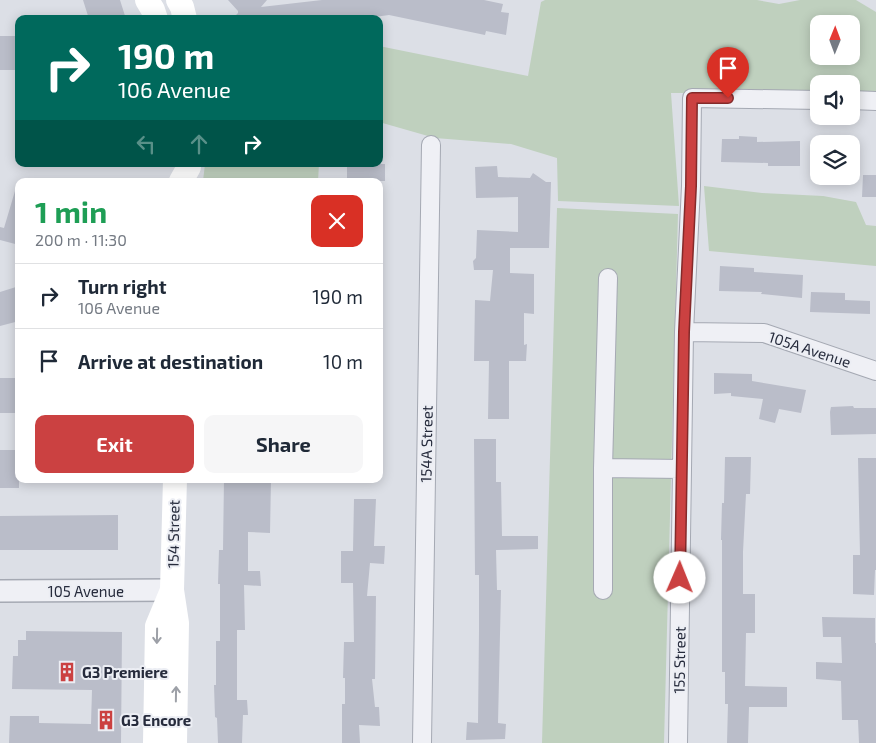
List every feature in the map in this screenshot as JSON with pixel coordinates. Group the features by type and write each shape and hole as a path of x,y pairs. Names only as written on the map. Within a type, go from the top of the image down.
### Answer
{"main road":[{"path":"147,0 155,15"},
{"path":"178,0 184,15"},
{"path":"182,178 189,167"},
{"name":"154 Street","path":"174,483 172,590 177,623 175,743"},
{"name":"154 Street","path":"155,743 157,626 172,590"}],"street":[{"name":"155 Street","path":"678,743 684,332 691,186 692,98 810,100"},
{"path":"860,100 876,101"},
{"name":"154A Street","path":"422,743 431,145"},
{"path":"603,590 603,468 608,278"},
{"name":"105A Avenue","path":"684,332 764,333 876,371"},
{"path":"603,468 682,469"},
{"name":"105 Avenue","path":"0,591 172,590"}],"green space":[{"path":"545,0 757,0 779,4 800,0 856,0 876,12 876,92 860,93 860,75 810,75 810,93 671,93 679,206 558,201 557,158 511,144 435,138 383,123 383,47 528,76 541,2"},
{"path":"205,167 319,167 318,178 203,178"},
{"path":"704,186 762,193 823,196 856,202 866,225 876,226 876,266 709,251"},
{"path":"557,208 678,214 664,743 542,743"}],"building":[{"path":"83,0 120,0 125,15 88,15"},
{"path":"228,0 267,0 261,7 322,0 484,0 503,4 501,12 509,13 506,35 486,31 485,35 389,15 236,15 238,11"},
{"path":"0,36 15,36 15,70 0,70"},
{"path":"739,136 757,137 757,142 800,141 800,166 768,166 768,163 721,162 722,139 739,139"},
{"path":"383,164 385,164 385,181 383,181 383,178 347,178 347,167 383,167"},
{"path":"497,166 498,177 530,178 533,173 546,182 551,182 549,248 510,248 510,273 534,274 534,314 524,313 524,345 527,344 526,361 509,361 509,419 488,419 489,361 474,361 475,300 490,301 493,270 474,270 473,261 476,258 477,230 518,232 518,197 476,198 475,167"},
{"path":"863,175 876,175 876,197 862,197"},
{"path":"15,191 15,244 0,240 0,227 4,228"},
{"path":"720,266 754,268 754,272 803,275 802,298 761,294 762,292 719,291"},
{"path":"15,287 15,322 0,326 0,292"},
{"path":"811,292 845,293 845,300 870,301 870,314 810,312"},
{"path":"714,373 752,374 752,381 806,390 801,413 779,409 775,423 759,419 763,399 731,396 731,393 714,394"},
{"path":"0,378 15,378 15,413 0,413"},
{"path":"853,406 854,408 876,408 876,434 831,435 831,407"},
{"path":"474,439 496,439 496,482 501,482 502,536 538,536 538,549 496,550 497,590 501,590 498,723 506,724 505,739 466,740 467,722 478,723 479,575 475,575"},
{"path":"0,450 15,450 15,483 19,483 19,488 0,488"},
{"path":"725,457 751,457 750,494 746,494 743,594 755,594 755,633 746,633 745,686 787,687 787,707 749,707 748,743 727,743 728,704 725,704 725,672 722,672 721,540"},
{"path":"858,458 876,458 876,570 874,595 853,594 853,555 860,555"},
{"path":"224,483 271,483 270,533 248,532 248,571 260,571 261,586 244,585 245,630 237,630 237,700 247,700 248,715 243,715 242,743 218,743 217,718 215,717 216,641 220,641 219,550 223,550"},
{"path":"354,499 376,499 374,546 385,546 384,564 370,563 367,596 376,596 375,679 372,679 375,707 379,707 380,726 359,725 360,743 342,743 342,704 345,704 345,678 343,678 344,642 354,642 353,583 341,583 341,551 353,551"},
{"path":"118,515 118,550 0,550 0,516"},
{"path":"822,617 875,618 876,743 859,743 858,720 842,720 841,681 816,679 816,662 842,663 841,637 823,637"},
{"name":"G3 Premiere","path":"26,631 122,632 121,743 9,743 10,716 39,716 39,723 91,724 92,690 12,689 13,656 18,656 18,640 26,640"}],"place":[{"name":"G3 Premiere","path":"67,672"},
{"name":"G3 Encore","path":"106,720"}],"route":[{"path":"680,578 684,332 691,186 692,98 728,98"}]}
